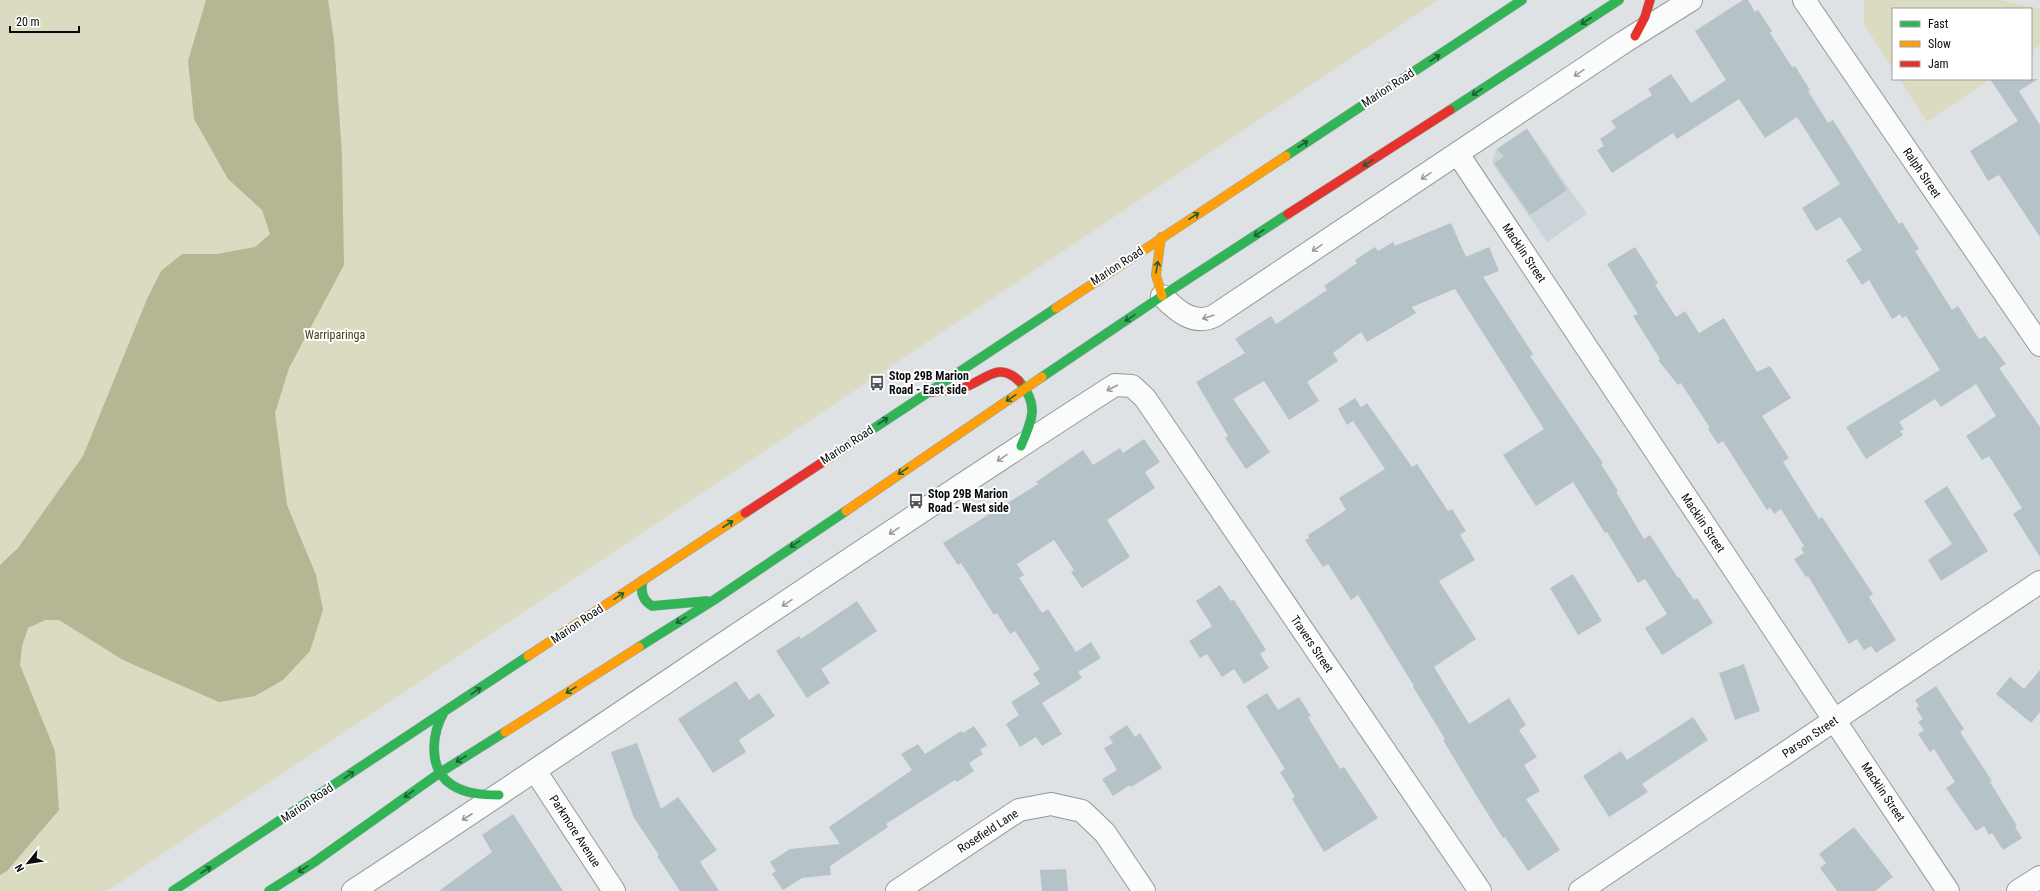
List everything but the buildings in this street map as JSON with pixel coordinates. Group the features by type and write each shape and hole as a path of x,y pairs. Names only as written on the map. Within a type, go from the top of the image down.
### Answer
{"main road":[{"name":"Marion Road","path":"173,891 1522,0"},
{"path":"269,891 313,863 441,772 714,600 1162,296 1619,0"},
{"path":"1635,36 1645,17 1650,0"},
{"path":"1161,237 1156,275 1162,296"},
{"path":"927,392 967,387 996,372 1004,370 1014,375 1026,388 1033,404 1034,413 1021,446"},
{"path":"643,580 641,593 646,601 652,606 687,604 714,600"},
{"path":"444,712 437,725 433,744 435,756 441,772 449,783 459,789 482,795 499,796"}],"street":[{"path":"1162,296 1173,306 1190,317 1201,320 1210,318 1691,0"},
{"name":"Ralph Street","path":"1804,0 2040,345"},
{"name":"Macklin Street","path":"1458,154 1948,891"},
{"name":"Travers Street","path":"1021,446 1115,385 1132,386 1145,398 1480,891"},
{"path":"353,891 536,772 1021,446"},
{"name":"Parson Street","path":"1580,891 2040,582"},
{"name":"Parkmore Avenue","path":"536,772 614,891"},
{"name":"Rosefield Lane","path":"897,891 1019,810 1051,804 1082,811 1105,833 1144,891"},
{"path":"2018,891 2040,877"}],"shaded area":[{"path":"206,0 328,0 334,40 342,155 344,265 289,368 275,413 287,505 316,575 323,610 310,651 283,680 255,696 219,702 123,660 59,620 45,620 28,628 22,646 20,665 55,751 59,810 7,871 0,875 0,565 18,548 83,456 147,299 161,271 182,254 217,254 255,247 270,234 262,210 228,179 194,119 188,61"},
{"path":"1527,128 1587,214 1547,242 1492,163 1496,149"}],"green space":[{"name":"Warriparinga","path":"0,0 1438,0 107,891 0,891"},
{"path":"1864,0 2001,0 2040,9 2040,45 2032,50 2032,8 1892,8 1892,67 1864,24"},
{"path":"1900,80 1989,80 1927,122"}],"traffic: fast":[{"path":"1286,156 1522,0"},
{"path":"1450,110 1619,0"},
{"path":"1042,377 1162,296 1288,214"},
{"path":"829,458 1056,308"},
{"path":"1019,381 1026,390 1032,405 1031,420 1021,446"},
{"path":"639,647 714,600 846,511"},
{"path":"643,580 642,588 644,598 652,606 707,601"},
{"path":"173,891 528,656"},
{"path":"444,712 437,730 434,750 435,760 444,778 457,788 469,792 499,795"},
{"path":"269,891 313,863 441,772 505,732"}],"traffic: slow":[{"path":"1056,308 1286,156"},
{"path":"1161,237 1156,275 1162,296"},
{"path":"846,511 1042,377"},
{"path":"528,656 745,513"},
{"path":"505,732 639,647"}],"traffic: jam":[{"path":"1635,36 1645,17 1650,0"},
{"path":"1288,214 1450,110"},
{"path":"932,392 963,388 998,372 1004,372 1019,381"},
{"path":"745,513 829,458"}],"place":[{"name":"Stop 29B Marion Road - East side","path":"877,383"},
{"name":"Stop 29B Marion Road - West side","path":"916,501"}]}
